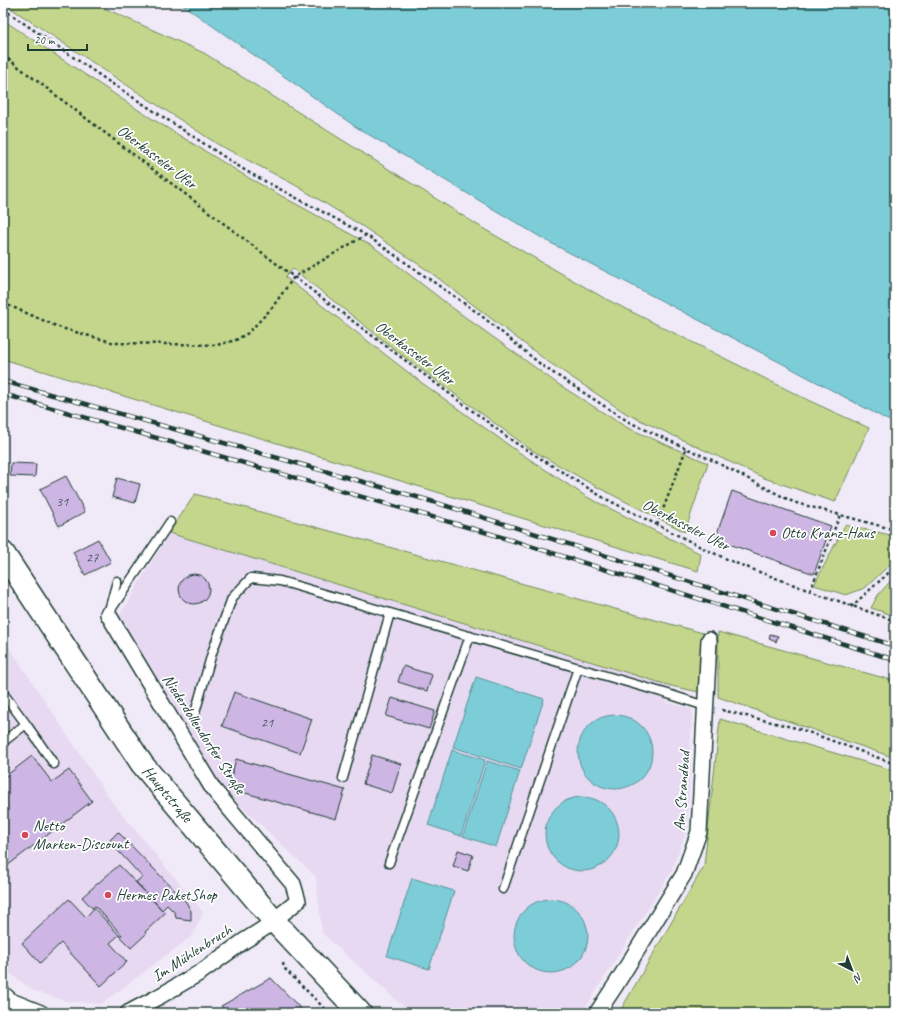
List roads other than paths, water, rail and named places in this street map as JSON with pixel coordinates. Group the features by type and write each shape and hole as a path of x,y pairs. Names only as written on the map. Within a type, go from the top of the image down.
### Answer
{"main road":[{"name":"Hauptstraße","path":"3,553 142,764 274,921 360,1013"}],"street":[{"name":"Niederdollendorfer Straße","path":"108,614 213,789 293,884 298,901 274,921"},
{"name":"Am Strandbad","path":"597,1013 684,874 699,832 709,640"},
{"name":"Im Mühlenbruch","path":"128,1013 201,972 274,921"},
{"path":"3,994 11,1001 41,1013"}],"lane":[{"path":"108,614 170,522"},
{"path":"195,713 212,653 232,598 251,578 280,581 705,706"},
{"path":"108,614 117,581"},
{"path":"343,778 390,613"},
{"path":"389,863 470,636"},
{"path":"503,889 578,668"},
{"path":"3,693 54,764"},
{"path":"3,742 26,724"}],"water":[{"path":"180,3 895,3 895,424 547,241 356,127"},
{"path":"476,677 544,699 521,769 453,747"},
{"path":"615,715 629,718 641,726 649,738 652,752 649,766 641,778 629,786 615,789 601,786 589,778 581,766 578,752 581,738 589,726 601,718"},
{"path":"452,750 485,760 461,836 428,825"},
{"path":"487,761 520,771 496,847 463,836"},
{"path":"582,797 603,803 613,813 619,834 613,855 603,865 582,871 561,865 551,855 545,834 551,813 561,803"},
{"path":"412,878 454,891 429,969 387,956"},
{"path":"551,899 565,902 577,910 585,922 588,936 585,950 577,962 565,970 551,973 537,970 525,962 517,950 514,936 517,922 525,910 537,902"}],"railway":[{"path":"3,381 424,499 895,646"},
{"path":"3,394 488,533 895,660"}],"place":[{"name":"Otto Kranz-Haus","path":"773,533"},
{"name":"Netto Marken-Discount","path":"25,835"},
{"name":"Hermes PaketShop","path":"108,895"}]}
